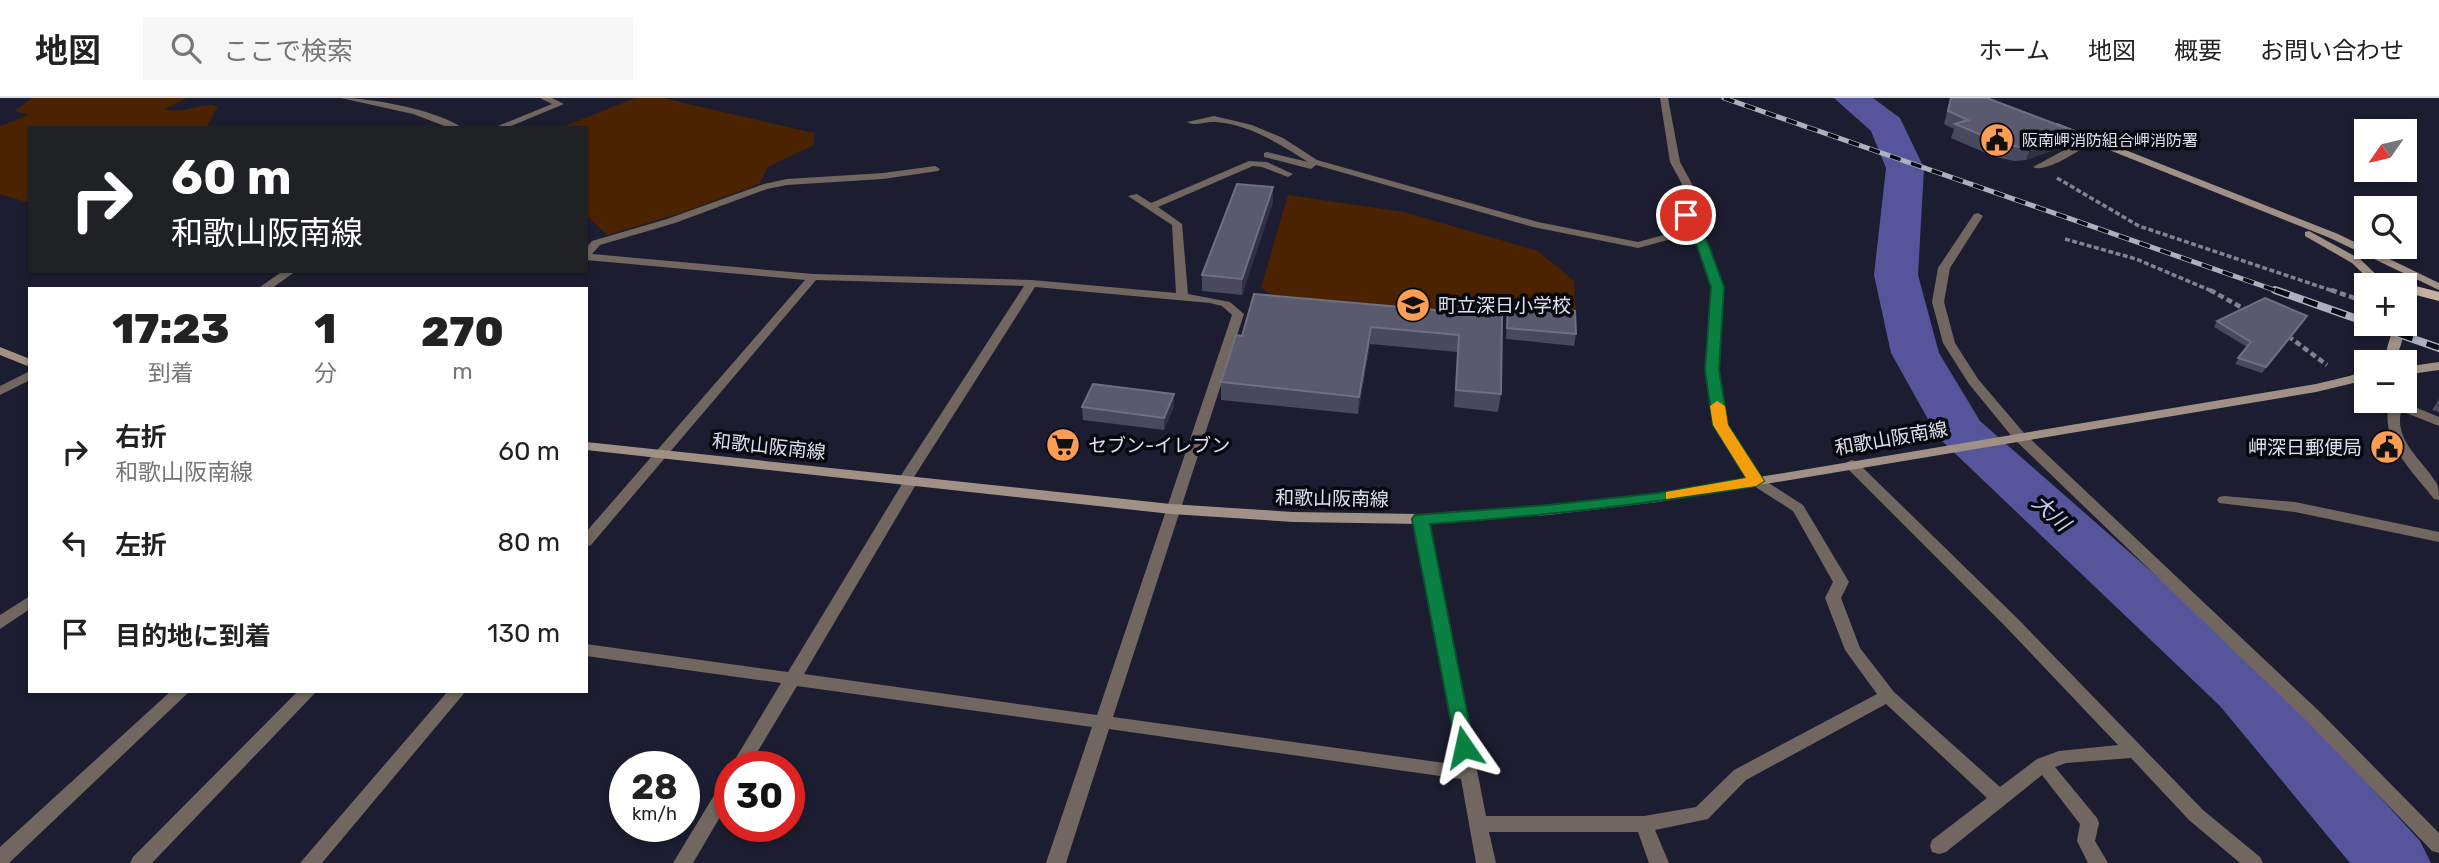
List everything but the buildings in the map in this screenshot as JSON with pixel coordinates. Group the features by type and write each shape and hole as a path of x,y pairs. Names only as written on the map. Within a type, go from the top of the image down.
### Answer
{"main road":[{"path":"2051,124 2346,241 2439,287"},
{"path":"2249,203 2356,261 2369,273"},
{"path":"2417,290 2439,296"},
{"path":"0,351 28,362"},
{"path":"2417,369 2439,366"},
{"name":"和歌山阪南線","path":"588,446 1171,509 1293,517 1421,519 1548,510 1658,498 2354,380"}],"street":[{"path":"345,98 415,112 454,126"},
{"path":"502,126 560,104 544,98"},
{"path":"1664,98 1675,162 1687,184 1686,215 1703,246 1717,287 1712,370 1720,425 1756,481 1798,508 1841,582 1833,598 1853,650 1888,696 2000,798"},
{"path":"1192,122 1214,119 1249,127 1280,140 1314,162 1537,225 1638,245 1671,236 1690,222"},
{"path":"2038,167 2069,153 2090,139"},
{"path":"1267,155 1329,171 1367,176"},
{"path":"1150,207 1252,163 1264,164 1288,174"},
{"path":"588,253 596,243 671,221 764,187 787,182 883,176 935,169"},
{"path":"1133,196 1177,224 1182,297"},
{"path":"1978,216 1944,268 1938,302 1950,343 2013,437 2314,717 2439,845"},
{"path":"588,256 813,277 1032,283 1226,303 1238,314 1171,509 1056,863"},
{"path":"266,287 288,273"},
{"path":"588,540 813,277"},
{"path":"749,751 908,480 1032,283"},
{"path":"0,391 28,376"},
{"path":"2391,413 2396,437 2439,496"},
{"path":"2417,413 2439,422"},
{"path":"1851,464 2012,623 2196,815 2253,863"},
{"path":"2224,500 2295,507 2439,537"},
{"path":"1421,519 1486,863"},
{"path":"2,620 28,602"},
{"path":"588,650 1468,773"},
{"path":"0,859 180,693"},
{"path":"139,863 307,693"},
{"path":"310,863 456,693"},
{"path":"1478,824 1644,824 1701,814 1740,775 1888,696"},
{"path":"1939,846 2043,764 2065,756 2135,751"},
{"path":"2043,764 2090,823 2086,841 2098,863"},
{"path":"683,863 714,811"},
{"path":"1644,824 1659,863"}],"path":[{"path":"2038,167 2139,226 2354,298"},
{"path":"2065,239 2141,260 2208,287 2249,312"},
{"path":"2281,332 2327,365"}],"shaded area":[{"path":"32,98 187,98 165,109 218,106 207,126 28,126 26,202 0,194 0,126 29,115 15,111"},
{"path":"635,98 663,98 814,133 814,145 768,167 759,184 684,212 607,235 588,217 588,126 565,126"},
{"path":"1288,195 1404,212 1538,251 1574,281 1576,319 1501,312 1496,325 1286,304 1261,288"}],"waterway":[{"name":"大川","path":"1851,98 1887,126 1905,168 1896,275 1915,353 1960,430 2243,689 2394,863"}],"railway":[{"path":"1724,98 2280,292"},
{"path":"2275,290 2354,318"},
{"path":"2404,336 2439,348"}],"slow traffic":[{"path":"1672,496 1756,481 1720,425 1717,406"}],"place":[{"name":"阪南岬消防組合岬消防署","path":"1997,140"},
{"name":"町立深日小学校","path":"1413,305"},
{"name":"セブン-イレブン","path":"1063,445"},
{"name":"岬深日郵便局","path":"2387,447"}],"route":[{"path":"1464,747 1421,519 1548,510 1658,498 1756,481 1720,425 1712,370 1717,287 1703,246 1686,215"}]}
